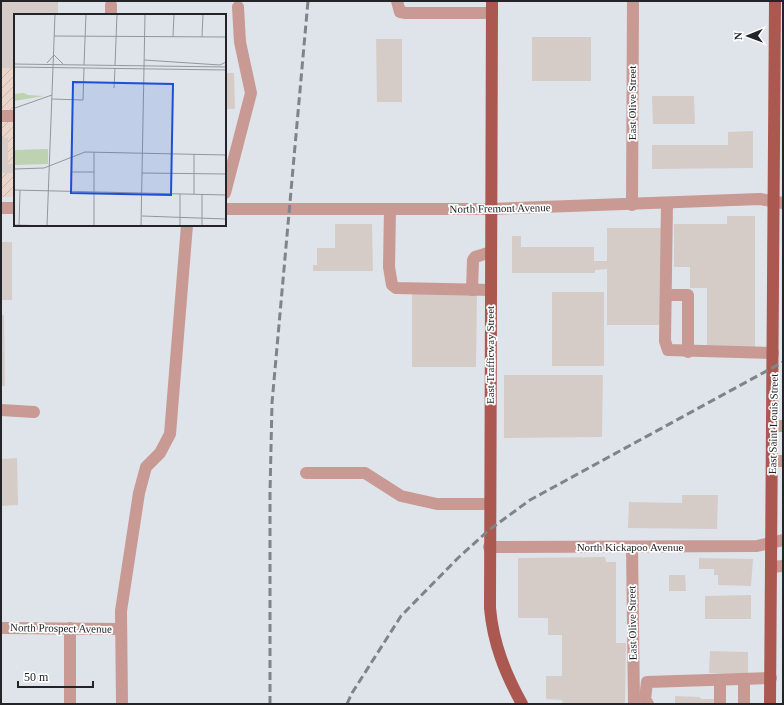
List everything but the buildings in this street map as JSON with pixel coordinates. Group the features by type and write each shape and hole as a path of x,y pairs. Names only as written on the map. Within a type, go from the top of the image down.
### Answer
{"main road":[{"name":"East Saint Louis Street","path":"770,704 777,566 778,461 778,426 773,353 779,202 775,1"},
{"name":"East Trafficway Street","path":"492,7 489,504 490,608 494,637 506,672 522,704"}],"street":[{"path":"397,1 400,12 406,13 492,7"},
{"name":"East Olive Street","path":"632,205 633,1"},
{"path":"226,189 251,93 240,42 238,7"},
{"path":"1,116 14,116"},
{"name":"North Fremont Avenue","path":"226,209 491,209 667,204 760,199 779,202"},
{"path":"667,204 666,347 671,352 773,353"},
{"path":"1,208 14,208"},
{"path":"390,209 389,267 392,285 396,288 491,290"},
{"path":"122,704 121,611 139,493 146,467 160,453 170,434 187,226"},
{"path":"472,290 473,260 475,257 491,252"},
{"path":"666,295 688,295 688,352"},
{"path":"1,410 34,412"},
{"path":"306,473 365,473 401,496 437,504 489,504"},
{"name":"North Kickapoo Avenue","path":"489,546 757,546 777,541"},
{"name":"East Olive Street","path":"632,547 640,702"},
{"name":"North Prospect Avenue","path":"1,628 121,629"},
{"path":"70,628 70,704"},
{"path":"640,702 647,682 720,681 771,678"},
{"path":"744,680 744,704"},
{"path":"720,681 720,704"}],"shaded area":[{"path":"1,68 14,68 14,197 1,197"}],"railway":[{"path":"270,704 270,493 272,403 308,1"},
{"path":"347,704 352,693 401,616 458,558 489,530 530,500 783,362"}]}
